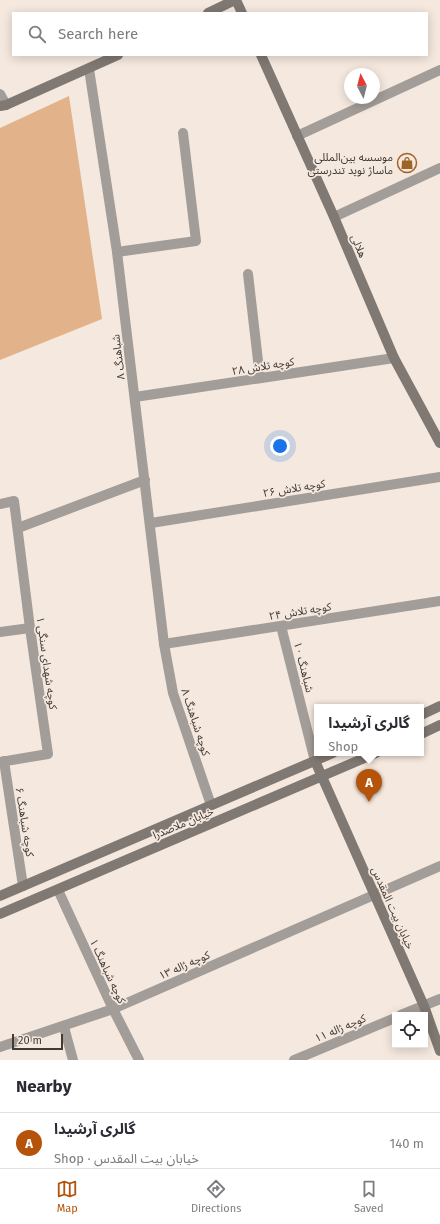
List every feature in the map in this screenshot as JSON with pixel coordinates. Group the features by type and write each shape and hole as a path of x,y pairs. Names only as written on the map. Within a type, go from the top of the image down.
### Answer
{"street":[{"path":"210,12 236,0 242,12"},
{"path":"0,94 3,106 116,56"},
{"name":"هلالی","path":"261,56 334,217 394,358 440,443"},
{"name":"شباهنگ ۸","path":"89,69 118,252 164,644"},
{"path":"297,136 440,70"},
{"path":"118,252 196,241 183,133"},
{"path":"334,217 440,168"},
{"path":"248,274 260,378"},
{"name":"کوچه تلاش ۲۸","path":"135,397 394,358"},
{"name":"کوچه تلاش ۲۶","path":"151,523 440,477"},
{"path":"18,528 145,480"},
{"name":"کوچه شهدای سنگی ۱","path":"0,504 14,501 48,754 2,761"},
{"name":"کوچه تلاش ۲۴","path":"164,644 440,601"},
{"name":"شباهنگ ۱۰","path":"281,626 315,761"},
{"path":"0,632 30,628"},
{"name":"کوچه شباهنگ ۸","path":"164,644 174,693 211,805"},
{"path":"424,714 440,706"},
{"path":"424,733 440,725"},
{"name":"خیابان ملاصدرا","path":"0,896 326,756"},
{"name":"خیابان ملاصدرا","path":"0,914 369,756"},
{"name":"کوچه شباهنگ ۶","path":"2,761 23,886"},
{"name":"خیابان بیت المقدس","path":"315,761 424,1006 440,1051"},
{"name":"کوچه ژاله ۱۳","path":"0,1048 113,1009 440,866"},
{"name":"کوچه شباهنگ ۱","path":"58,890 113,1009 139,1060"},
{"path":"409,1012 440,999"},
{"name":"کوچه ژاله ۱۱","path":"294,1060 392,1019"},
{"path":"64,1027 73,1060"}],"shaded area":[{"path":"69,96 102,319 0,360 0,128"}],"place":[{"name":"موسسه بین‌المللی ماساژ نوید تندرستی","path":"407,163"},
{"name":"گالری آرشیدا","path":"369,802"}]}
